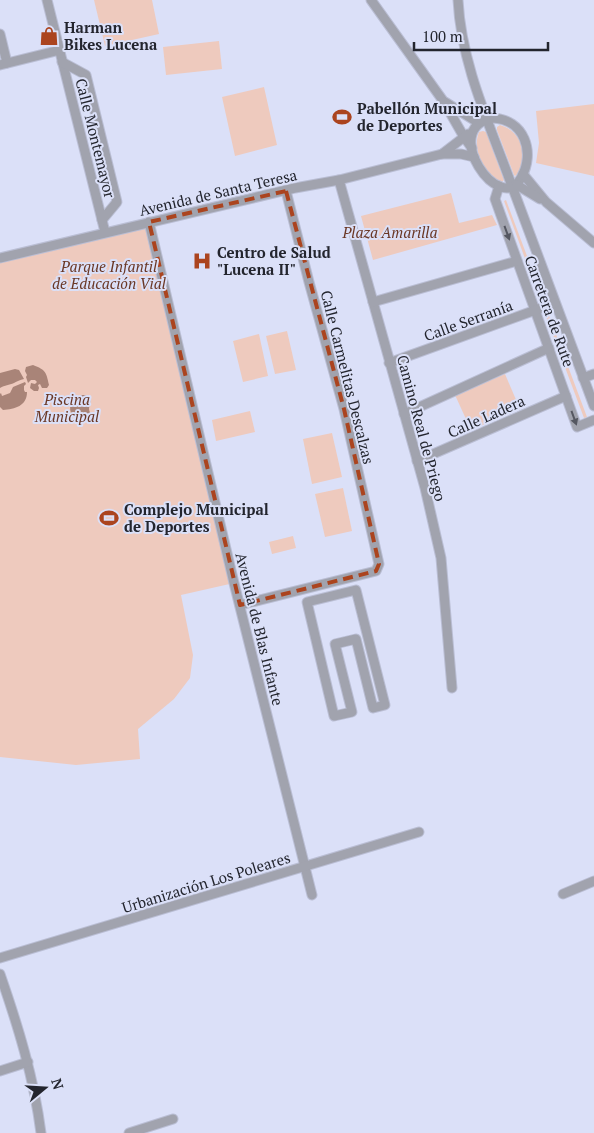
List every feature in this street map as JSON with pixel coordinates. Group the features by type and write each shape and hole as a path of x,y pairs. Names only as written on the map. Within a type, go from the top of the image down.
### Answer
{"street":[{"name":"Calle Montemayor","path":"47,0 105,232"},
{"path":"371,0 444,102 473,153"},
{"name":"Carretera de Rute","path":"458,0 461,29 471,71 480,124 514,186 594,406"},
{"path":"0,34 3,64 60,50"},
{"name":"Calle Montemayor","path":"62,62 86,75 118,202 102,220"},
{"path":"444,102 480,124"},
{"path":"514,186 523,174 527,157 527,147 521,132 499,118 480,124 471,138 476,164 482,172 494,184 504,188 514,186 546,202"},
{"name":"Avenida de Santa Teresa","path":"442,154 480,124"},
{"name":"Avenida de Santa Teresa","path":"0,258 105,232 339,180 442,154 473,153"},
{"path":"523,174 546,202 594,243"},
{"name":"Camino Real de Priego","path":"339,180 425,488 441,558 452,688"},
{"name":"Carretera de Rute","path":"499,186 495,199 577,427 594,420"},
{"name":"Calle Carmelitas Descalzas","path":"240,605 376,571 378,564 344,410 286,191"},
{"name":"Avenida de Blas Infante","path":"149,222 234,583 312,896"},
{"path":"373,302 517,261"},
{"name":"Calle Serranía","path":"389,363 555,303"},
{"path":"404,414 549,348"},
{"path":"583,378 594,374"},
{"name":"Calle Ladera","path":"416,461 566,396"},
{"path":"356,590 385,705 373,708 356,639 335,644 352,712 334,716 307,602 356,590"},
{"name":"Urbanización Los Poleares","path":"0,958 419,832"},
{"path":"562,894 594,881"},
{"path":"0,974 28,1062 34,1086 41,1133"},
{"path":"0,1071 28,1062"},
{"path":"129,1133 173,1119"}],"highlighted area":[{"path":"286,191 344,409 379,564 376,571 240,605 149,222"}],"green space":[{"path":"94,0 152,0 159,34 105,46"},
{"path":"219,41 222,69 166,75 163,47"},
{"path":"264,87 277,145 235,156 222,97"},
{"path":"594,104 594,176 536,163 539,143 536,111"},
{"path":"500,125 511,130 521,144 522,164 515,176 497,130 497,127"},
{"path":"479,132 486,132 504,180 501,183 485,168 478,154 477,140"},
{"name":"Plaza Amarilla","path":"451,193 459,223 492,215 497,225 373,260 361,216"},
{"path":"506,200 542,296 539,297 504,201"},
{"name":"Complejo Municipal de Deportes","path":"149,222 234,583 181,595 193,655 190,678 174,699 138,729 140,759 76,765 0,757 0,260"},
{"path":"548,313 587,417 584,418 545,314"},
{"path":"287,331 296,370 275,374 266,336"},
{"path":"259,334 268,376 243,382 233,341"},
{"path":"505,374 520,409 471,430 455,395"},
{"path":"250,411 255,432 216,441 212,420"},
{"path":"332,433 342,477 312,484 303,439"},
{"path":"343,488 352,531 325,537 315,494"},
{"path":"293,536 296,548 272,554 269,542"}],"shaded area":[{"path":"33,365 45,372 49,385 47,388 42,388 40,384 38,385 38,391 30,388 31,383 35,384 37,382 31,380 28,383 25,371 26,367"},
{"path":"15,369 19,370 24,379 0,388 0,373"},
{"path":"25,382 24,390 27,392 23,404 16,408 3,410 0,407 0,394 2,396 10,393 13,387"},
{"path":"81,395 91,397 89,409 92,418 89,420 80,414 71,413 70,407 72,402"}],"place":[{"name":"Harman Bikes Lucena","path":"49,36"},
{"name":"Pabellón Municipal de Deportes","path":"342,117"},
{"name":"Centro de Salud \"Lucena II\"","path":"202,261"},
{"name":"Complejo Municipal de Deportes","path":"109,518"}],"park label":[{"name":"Parque Infantil de Educación Vial","path":"109,274"},
{"name":"Piscina Municipal","path":"67,408"}]}
